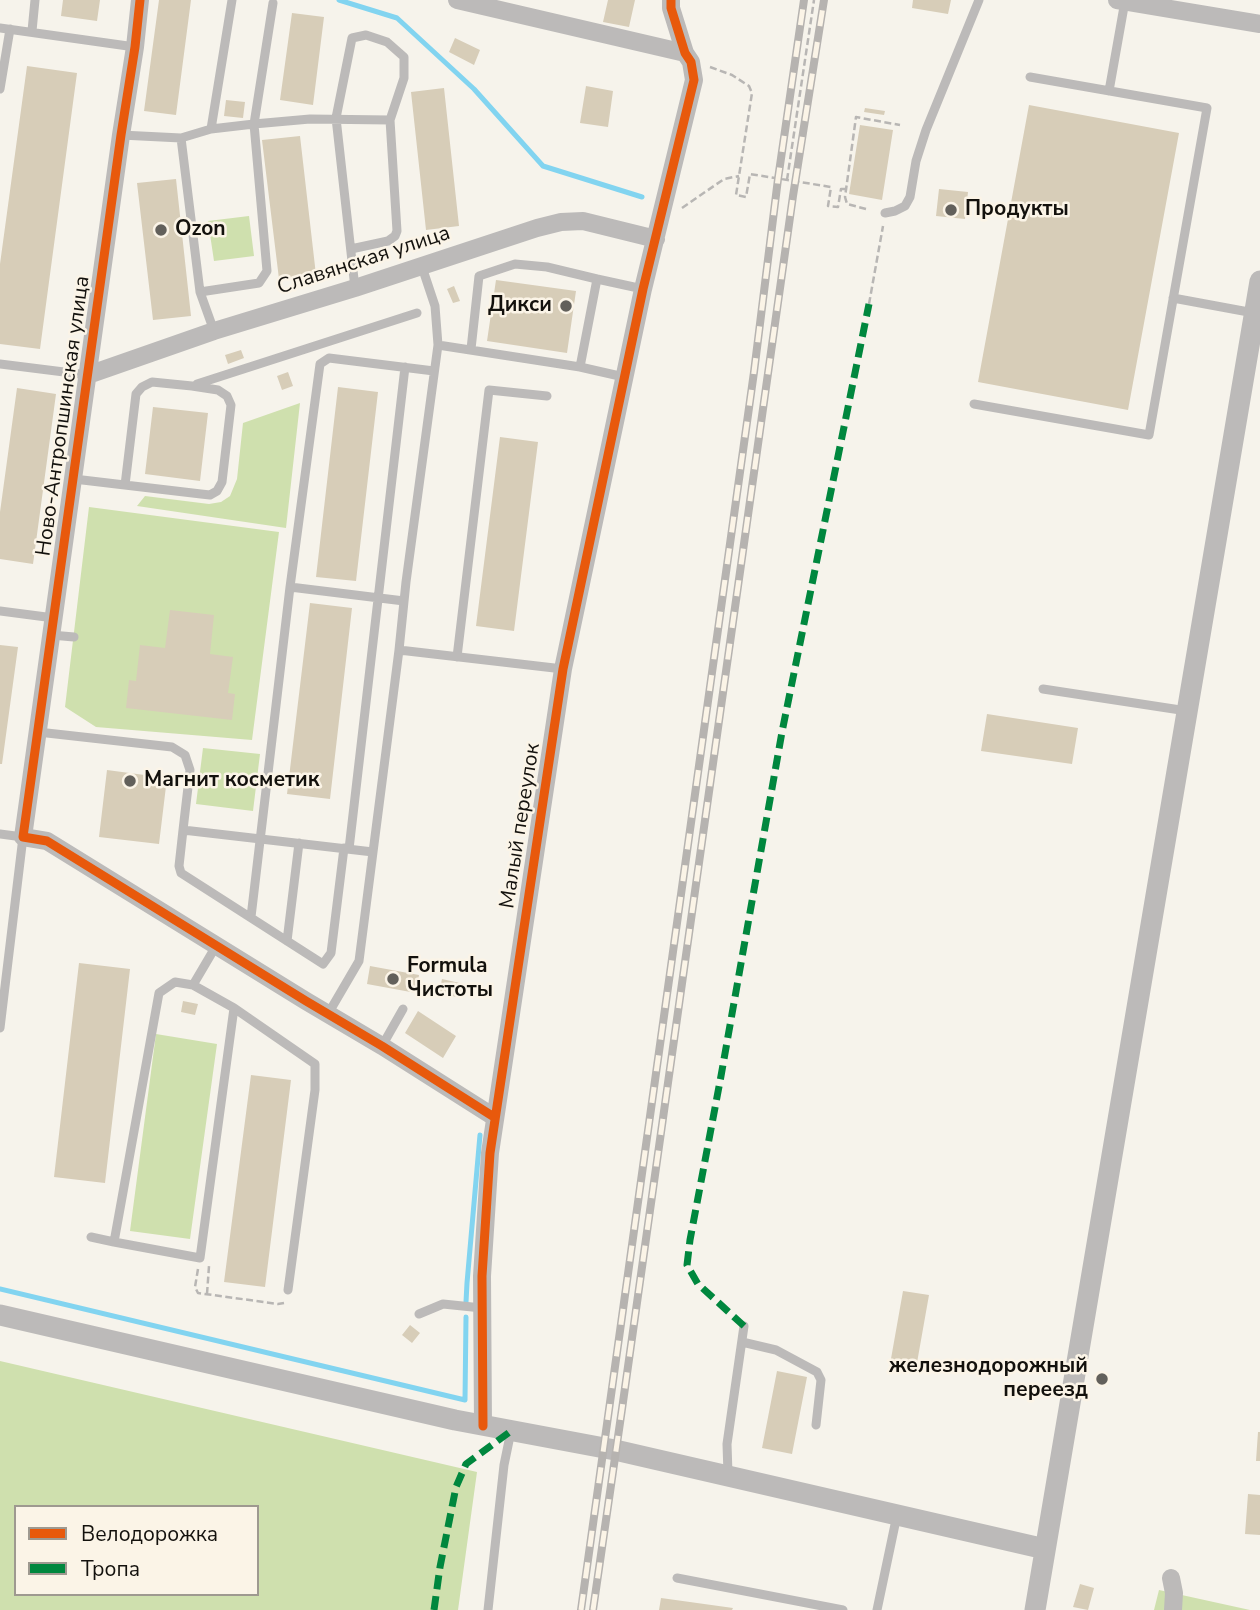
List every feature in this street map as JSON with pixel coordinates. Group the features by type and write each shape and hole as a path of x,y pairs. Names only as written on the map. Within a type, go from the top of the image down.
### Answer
{"street":[{"name":"Ново-Антропшинская улица","path":"23,836 140,0"},
{"path":"457,0 688,57"},
{"name":"Малый переулок","path":"482,1426 482,1276 490,1153 563,668 643,289 694,80 671,8 671,0"},
{"path":"1125,1 1260,24"},
{"name":"Славянская улица","path":"88,375 214,331 561,222 583,220 656,239"},
{"path":"1035,1610 1260,281"},
{"path":"23,836 47,841 494,1117"},
{"path":"0,1315 482,1426 615,1450 1045,1549"},
{"path":"1171,1578 1173,1610"}],"lane":[{"path":"32,32 35,0"},
{"path":"211,129 232,0"},
{"path":"886,212 905,206 910,197 916,161 923,140 979,0"},
{"path":"1109,91 1125,1"},
{"path":"200,292 258,284 267,271 254,124 273,3"},
{"path":"0,89 5,28 135,47"},
{"path":"351,249 388,241 397,231 390,120 404,78 404,57 387,42 366,35 352,38 336,118 355,288"},
{"path":"974,404 1149,435 1207,108 1030,77"},
{"path":"121,135 181,138 211,129 254,124 336,118 390,120"},
{"path":"181,138 200,292 214,331"},
{"path":"471,349 479,276 515,264 547,267 643,289"},
{"path":"328,1014 359,961 438,345 435,306 422,267"},
{"path":"580,367 597,279"},
{"path":"1173,298 1254,313"},
{"path":"192,386 417,313"},
{"path":"438,345 580,367 624,377"},
{"path":"251,917 320,363 314,347"},
{"path":"320,363 329,358 434,371"},
{"path":"0,363 88,375"},
{"path":"38,732 172,747 185,755 190,770 178,866 181,873 323,964 331,953 346,849 379,598 405,367"},
{"path":"74,479 125,485 210,495 217,491 222,482 231,405 227,396 218,390 192,386 152,382 142,387 136,394 125,485"},
{"path":"457,657 489,390 547,396"},
{"path":"290,587 404,601"},
{"path":"0,611 53,626 74,637"},
{"path":"399,650 563,668"},
{"path":"1043,689 1187,711"},
{"path":"183,830 373,852"},
{"path":"0,834 23,836 0,1028"},
{"path":"287,940 299,843"},
{"path":"193,985 216,946"},
{"path":"114,1242 159,993 175,982 193,985 234,1008 315,1064 315,1090 288,1290"},
{"path":"92,1237 200,1258 234,1008"},
{"path":"382,1046 402,1009"},
{"path":"419,1314 443,1304 482,1308"},
{"path":"729,1477 727,1444 744,1326"},
{"path":"742,1342 776,1350 817,1372 821,1380 816,1425"},
{"path":"488,1610 510,1431"},
{"path":"877,1610 897,1515"},
{"path":"677,1578 844,1610"}],"path":[{"path":"788,180 814,0"},
{"path":"688,57 732,75 749,86 752,93 736,195 747,197 750,174 831,187 828,206 838,207 841,189 845,189"},
{"path":"866,209 846,204 845,189 856,117 901,125"},
{"path":"678,211 723,178 739,176"},
{"path":"869,304 886,212"},
{"path":"207,1294 211,1255"},
{"path":"200,1258 195,1287 198,1293 278,1304 285,1303 288,1290"}],"green space":[{"path":"249,216 254,256 214,261 208,221"},
{"path":"300,403 286,528 137,506 145,496 209,504 221,502 230,496 237,479 243,423"},
{"path":"89,507 279,532 252,740 96,727 65,707"},
{"path":"203,748 260,754 253,811 196,804"},
{"path":"156,1034 217,1044 190,1239 130,1231"},
{"path":"0,1361 477,1472 458,1610 0,1610"},
{"path":"1159,1590 1250,1610 1154,1610"}],"building":[{"path":"63,0 100,0 97,21 61,16"},
{"path":"159,0 191,0 176,115 144,111"},
{"path":"608,0 635,0 629,27 603,22"},
{"path":"913,0 951,0 948,14 912,8"},
{"path":"292,13 324,17 313,105 280,100"},
{"path":"455,38 480,50 474,65 449,52"},
{"path":"27,66 77,73 40,349 0,344 0,264"},
{"path":"586,86 613,91 608,127 580,123"},
{"path":"444,88 459,226 426,230 411,92"},
{"path":"226,100 245,102 243,118 224,116"},
{"path":"1029,105 1179,133 1128,410 978,382"},
{"path":"865,108 885,111 884,115 864,112"},
{"path":"860,125 893,130 882,200 849,194"},
{"path":"300,136 316,275 279,279 262,140"},
{"path":"176,179 191,316 153,320 137,183"},
{"name":"Продукты","path":"939,189 968,192 965,219 936,216"},
{"path":"496,280 576,291 567,353 487,341"},
{"path":"454,286 460,301 453,303 447,289"},
{"path":"241,350 244,358 228,364 225,355"},
{"path":"288,372 293,386 282,390 277,376"},
{"path":"338,387 378,392 356,581 316,577"},
{"path":"17,388 56,394 33,564 0,559 0,512"},
{"path":"153,407 208,413 200,481 145,474"},
{"path":"500,437 538,442 514,631 476,626"},
{"path":"310,603 352,608 330,799 287,794"},
{"path":"170,610 214,615 210,654 233,657 228,693 235,694 232,720 126,708 129,680 136,681 140,645 165,648"},
{"path":"0,645 18,647 2,764 0,764"},
{"path":"987,714 1078,728 1072,764 981,751"},
{"path":"107,770 167,778 159,844 99,837"},
{"path":"79,963 130,969 105,1183 54,1177"},
{"name":"Formula Чистоты","path":"370,966 419,975 416,993 367,984"},
{"path":"442,979 464,984 461,998 439,993"},
{"path":"183,1001 198,1004 195,1015 181,1012"},
{"path":"418,1011 456,1036 443,1058 405,1033"},
{"path":"251,1075 291,1080 265,1287 224,1282"},
{"path":"903,1291 929,1295 915,1374 889,1370"},
{"path":"410,1325 420,1333 412,1343 402,1335"},
{"path":"777,1371 807,1377 792,1454 762,1448"},
{"path":"1258,1432 1260,1461 1256,1461"},
{"path":"1248,1494 1260,1495 1260,1535 1245,1534"},
{"path":"1080,1584 1094,1588 1088,1610 1073,1607"},
{"path":"661,1598 733,1608 659,1610"}],"waterway":[{"path":"339,0 397,18 474,89 543,166 642,197"},
{"path":"466,1302 480,1135"},
{"path":"0,1289 465,1400 466,1317"}],"railway":[{"path":"581,1610 804,0"},
{"path":"593,1610 793,196 824,0"}],"marked path":[{"path":"744,1326 698,1284 687,1265 690,1240 782,732 869,304"},
{"path":"434,1610 456,1487 466,1464 511,1431"}],"cycle path":[{"path":"140,0 23,837 47,841 494,1117"},
{"path":"483,1426 482,1276 490,1153 563,669 643,289 694,80 691,62 685,53 671,8 671,0"}],"place":[{"name":"Продукты","path":"951,210"},
{"name":"Ozon","path":"161,230"},
{"name":"Дикси","path":"566,306"},
{"name":"Магнит косметик","path":"130,781"},
{"name":"Formula Чистоты","path":"393,979"},
{"name":"железнодорожный переезд","path":"1102,1379"}]}
